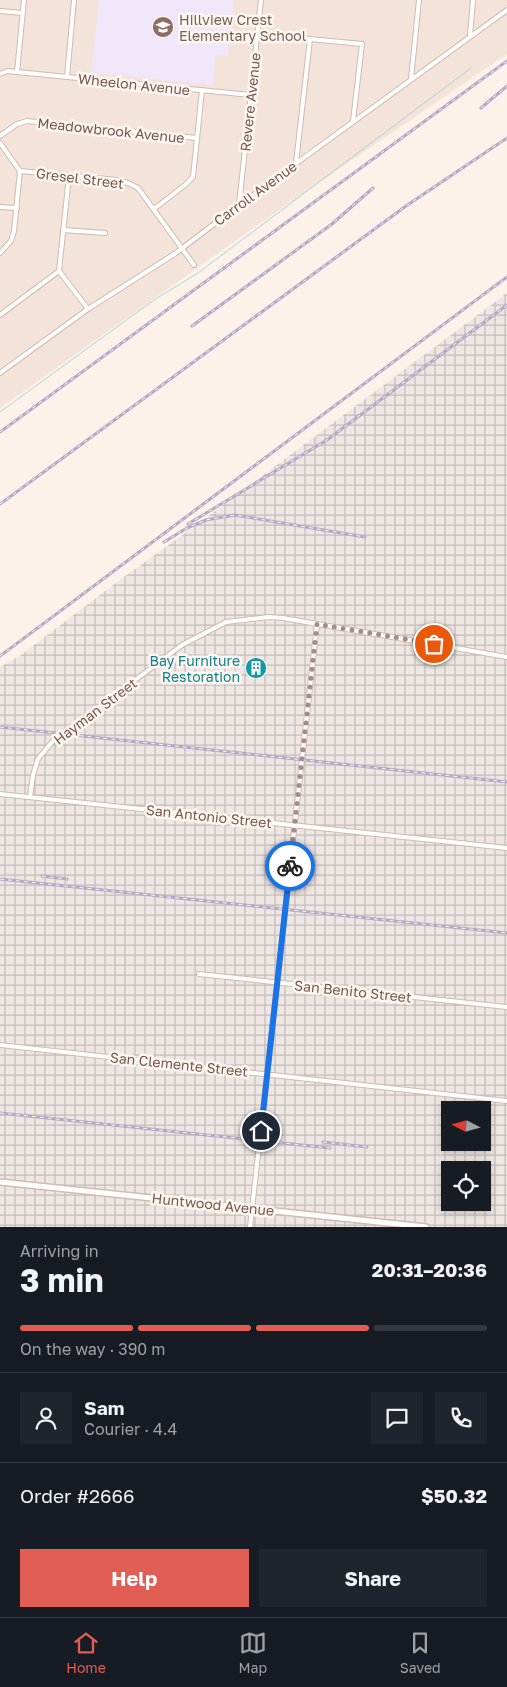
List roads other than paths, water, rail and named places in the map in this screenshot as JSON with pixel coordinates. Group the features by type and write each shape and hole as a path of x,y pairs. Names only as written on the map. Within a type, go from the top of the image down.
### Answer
{"street":[{"path":"17,72 24,0"},
{"path":"66,77 74,0"},
{"name":"Revere Avenue","path":"239,205 261,0"},
{"path":"411,79 419,0"},
{"path":"470,36 474,0"},
{"name":"Carroll Avenue","path":"0,373 88,309 182,248 507,10"},
{"path":"0,11 23,13"},
{"path":"258,34 362,44 353,121"},
{"path":"296,163 310,39"},
{"name":"Wheelon Avenue","path":"0,74 7,71 251,95"},
{"path":"154,209 193,177 202,90"},
{"name":"Meadowbrook Avenue","path":"0,136 17,124 27,121 197,138"},
{"name":"Gresel Street","path":"0,143 20,171 117,180 138,188 194,265"},
{"path":"0,253 11,241 14,232 20,171"},
{"path":"69,176 59,271 88,309"},
{"path":"0,207 16,208"},
{"path":"63,230 105,233"},
{"path":"0,315 59,271"},
{"name":"Hayman Street","path":"30,797 33,775 38,759 52,742 182,645 226,622 269,617 507,656"},
{"path":"250,1227 317,624"},
{"name":"San Antonio Street","path":"0,794 507,848"},
{"name":"San Benito Street","path":"200,974 507,1007"},
{"name":"San Clemente Street","path":"0,1045 507,1101"},
{"name":"Huntwood Avenue","path":"0,1182 426,1227"},
{"path":"359,1227 360,1220"}],"waterway":[{"path":"0,412 154,300 198,273 471,68"}],"railway":[{"path":"0,432 507,61"},
{"path":"481,108 507,86"},
{"path":"0,504 406,206 507,138"},
{"path":"192,326 332,224 373,188"},
{"path":"0,656 507,277"},
{"path":"188,524 327,440 507,305"},
{"path":"164,542 187,528 206,520 235,515 365,537"},
{"path":"0,727 507,782"},
{"path":"42,876 67,879"},
{"path":"0,879 507,933"},
{"path":"0,1113 330,1148"},
{"path":"323,1142 367,1147"}],"place":[{"name":"Hillview Crest Elementary School","path":"163,27"},
{"name":"Bay Furniture Restoration","path":"256,668"}]}
